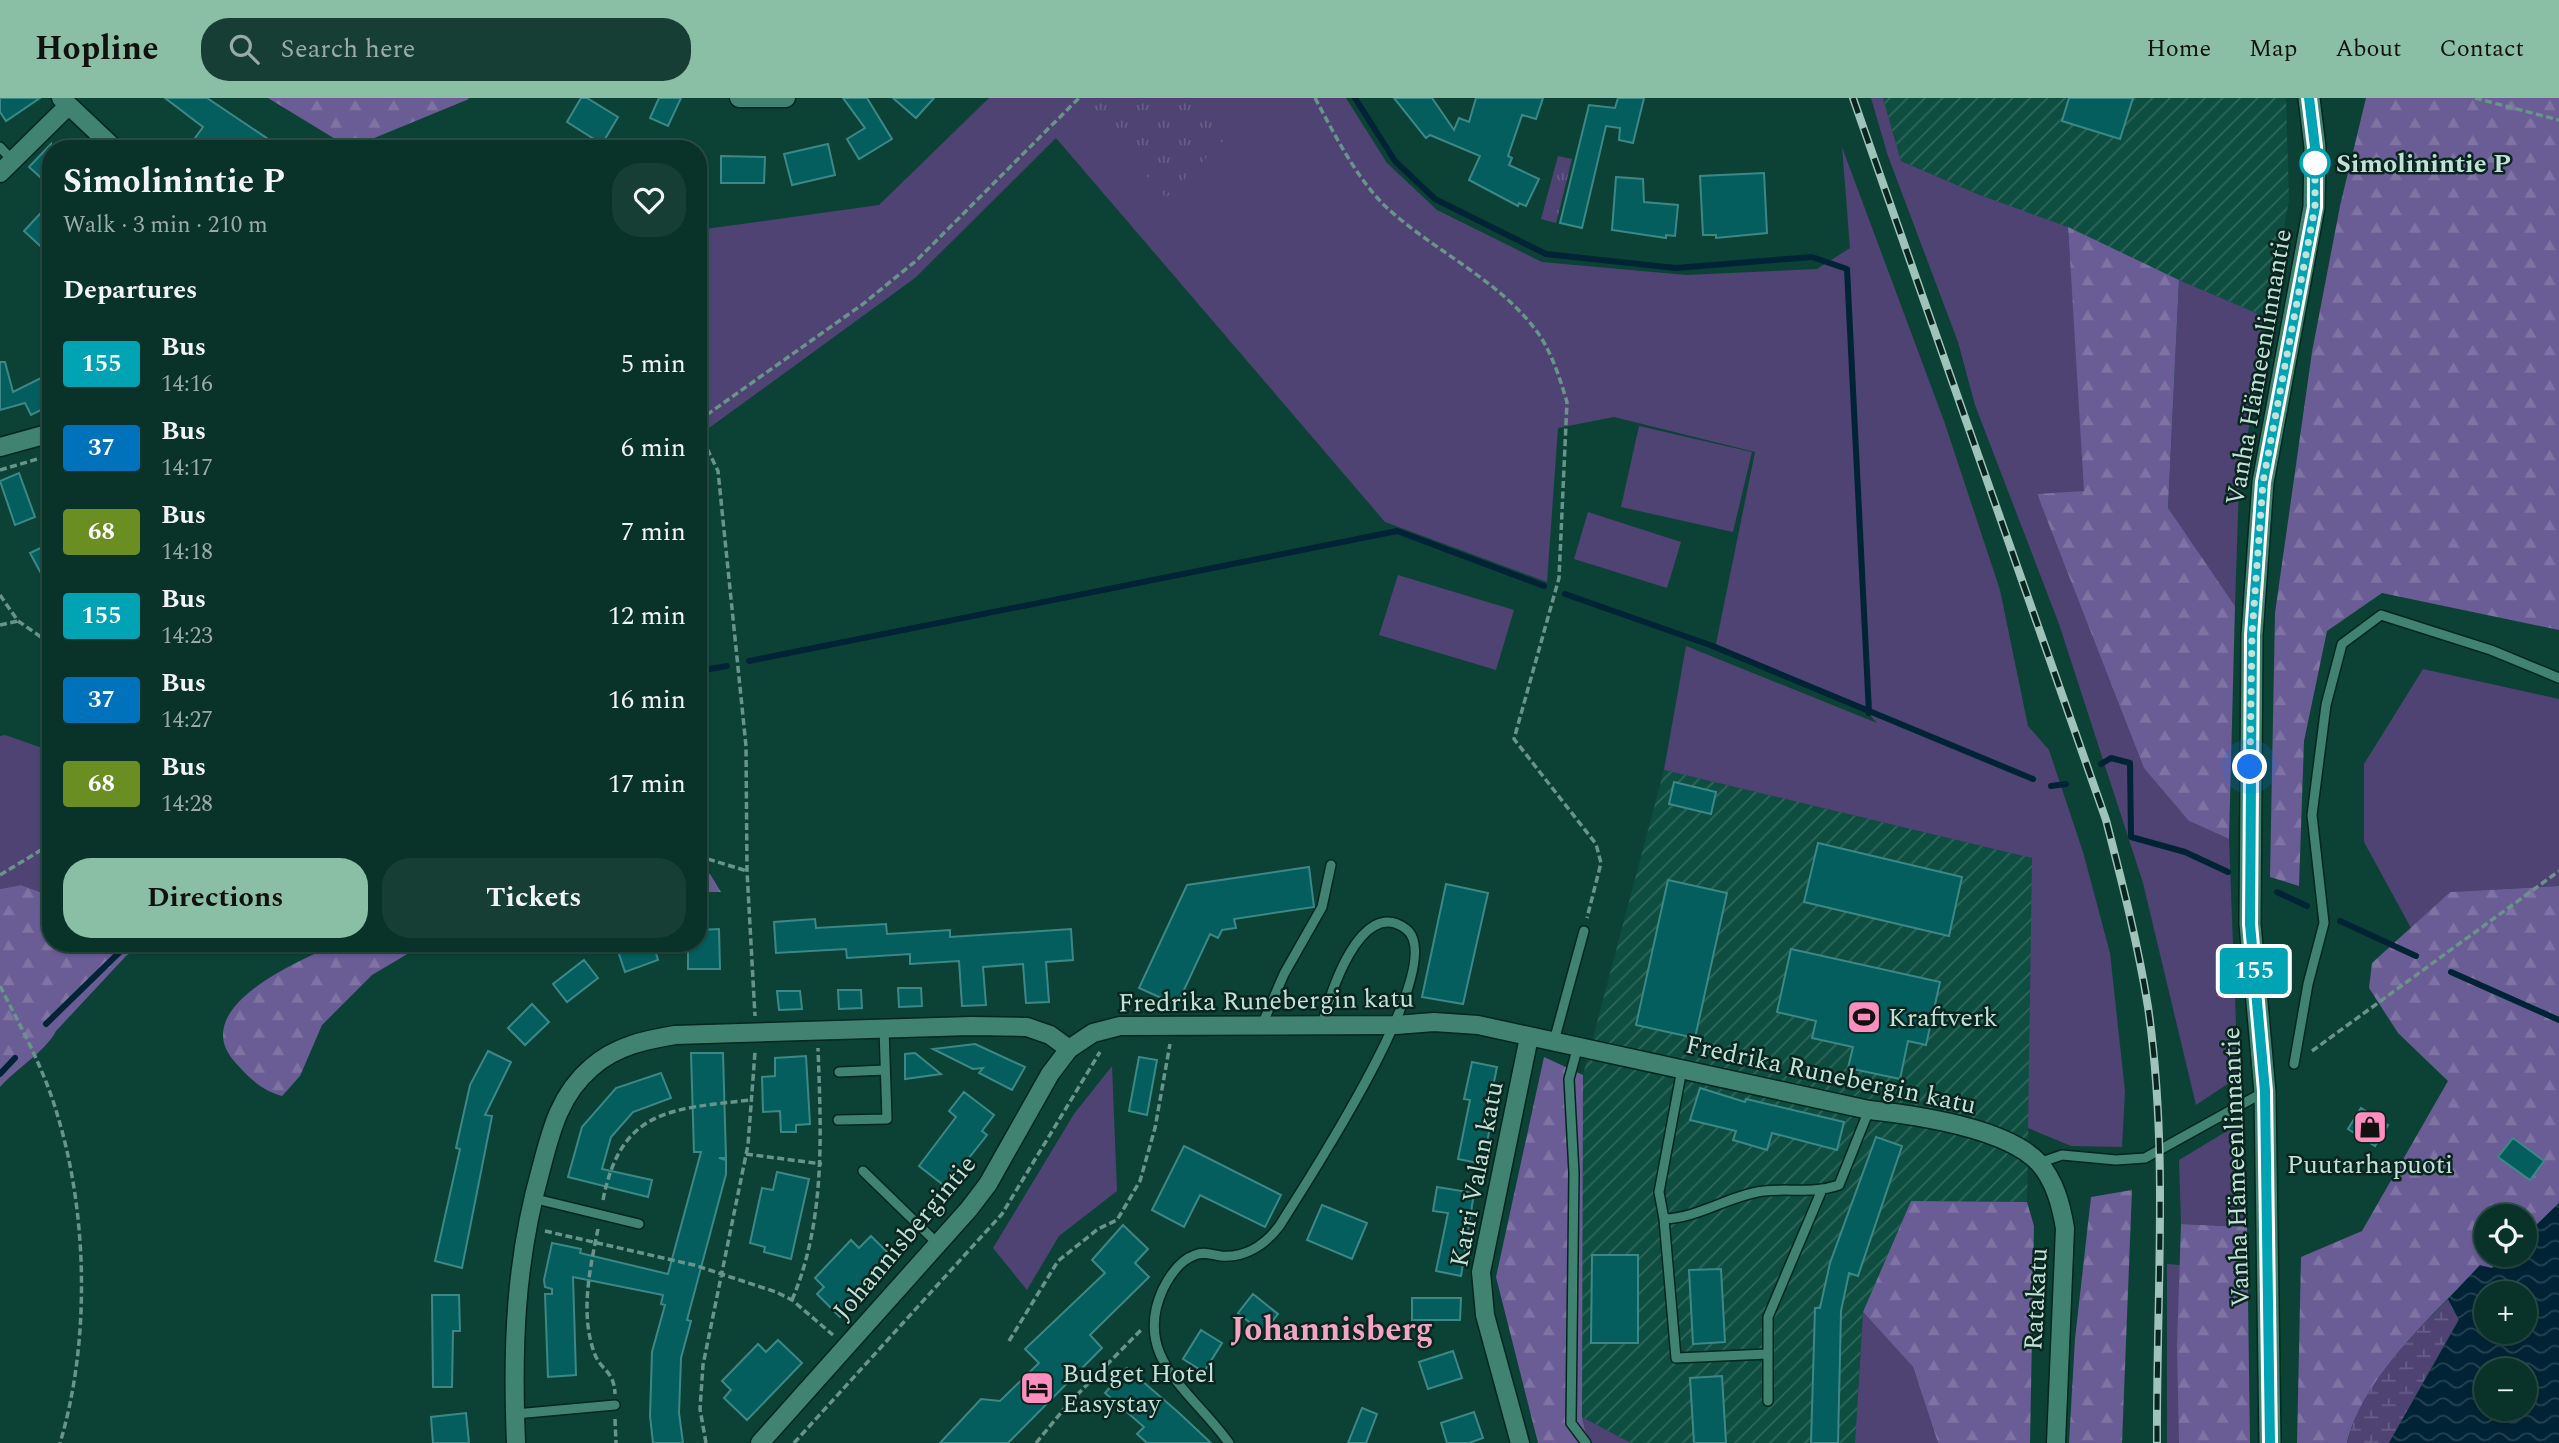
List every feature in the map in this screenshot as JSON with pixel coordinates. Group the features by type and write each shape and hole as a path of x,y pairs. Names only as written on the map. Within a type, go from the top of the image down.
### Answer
{"street":[{"path":"739,98 786,98"},
{"name":"Vanha Hämeenlinnantie","path":"2270,1443 2265,1091 2250,924 2252,635 2263,482 2315,207 2315,147 2309,98"},
{"path":"4,160 65,102 105,140"},
{"path":"0,447 42,435"},
{"name":"Fredrika Runebergin katu","path":"1069,1049 1093,1033 1120,1026 1396,1026 1434,1022 1478,1025 1979,1132 2016,1144 2039,1163"},
{"path":"516,1443 515,1317 526,1226 554,1120 564,1100 593,1066 641,1040 676,1035 1027,1027 1050,1035 1069,1049"},
{"name":"Katri Valan katu","path":"1520,1443 1485,1315 1481,1272 1529,1037"},
{"name":"Johannisbergintie","path":"760,1443 988,1185 1051,1074 1069,1049"},
{"name":"Ratakatu","path":"2039,1163 2059,1198 2065,1228 2056,1443"}],"lane":[{"path":"2294,1065 2308,984 2324,923 2312,815 2326,705 2343,644 2381,615 2491,650 2559,678"},
{"path":"1262,1025 1284,974 1322,906 1331,865"},
{"path":"1229,1443 1161,1360 1152,1333 1153,1319 1166,1282 1182,1263 1194,1255 1206,1253 1240,1255 1270,1238 1369,1079 1396,1026 1414,951 1411,934 1405,928 1382,922 1372,925 1361,934 1337,981 1322,1026"},
{"path":"1554,1041 1584,931"},
{"path":"838,1120 887,1119 884,1029"},
{"path":"1577,1046 1570,1079 1574,1173 1571,1423 1586,1443"},
{"path":"1682,1069 1659,1192 1664,1219 1676,1358 1768,1354"},
{"path":"839,1072 885,1070"},
{"path":"2039,1163 2062,1155 2116,1160 2145,1158 2265,1091"},
{"path":"1664,1219 1679,1218 1763,1191 1821,1192 1839,1185 1869,1110"},
{"path":"863,1171 938,1244"},
{"path":"1768,1401 1768,1317 1821,1192"},
{"path":"532,1198 639,1224"},
{"path":"515,1414 615,1405"}],"path":[{"path":"707,415 863,304 917,260 1079,98"},
{"path":"1315,98 1345,153 1384,204 1486,283 1524,317 1538,333 1560,379 1567,412 1559,578 1514,739 1597,844 1601,863 1584,931"},
{"path":"2475,98 2559,120"},
{"path":"706,1443 700,1409 703,1365 746,1154 756,1034 747,871 746,746 718,471 707,448"},
{"path":"0,470 42,458"},
{"path":"0,595 18,621 42,638"},
{"path":"0,625 18,621"},
{"path":"0,875 42,849"},
{"path":"707,859 747,871"},
{"path":"2294,1065 2559,871"},
{"path":"0,986 37,1057 59,1118 75,1192 81,1257 75,1387 60,1443"},
{"path":"1009,1341 1058,1261 1098,1229 1116,1220 1140,1181 1154,1128 1174,1024"},
{"path":"792,1300 800,1281 813,1226 822,1164 817,1032"},
{"path":"794,1443 1002,1214 1103,1048"},
{"path":"616,1443 615,1378 594,1354 586,1309 608,1174 628,1137 647,1121 683,1107 751,1100"},
{"path":"746,1154 822,1164"},
{"path":"526,1226 694,1265 776,1292 792,1300 846,1347"},
{"path":"1036,1443 1118,1351 1153,1319"}],"shaded area":[{"path":"1883,98 2286,98 2289,200 2268,318 1901,161"},
{"path":"1664,770 2033,858 2027,1202 1911,1201 1863,1312 1855,1443 1631,1443 1582,1417 1583,1075"}],"green space":[{"path":"268,98 469,99 369,140 337,140"},
{"path":"989,98 1346,98 1387,163 1437,210 1542,262 1686,275 1817,269 1850,248 1842,147 1944,421 2000,590 2028,726 2049,750 2083,852 2110,953 2125,1091 2122,1147 2071,1146 2028,1128 2032,858 1664,770 1686,646 1877,723 1863,707 1716,644 1755,452 1614,417 1558,428 1547,582 1385,522 1056,138 915,278 707,429 707,229 879,205"},
{"path":"1104,98 1209,98 1235,129 1166,198 1089,112"},
{"path":"1871,98 1883,98 1901,161 1980,195 2068,227 2085,492 2037,495 2189,821 2229,839 2238,1077 2196,1105 2143,883 2059,624 1975,405 1958,342 1888,156"},
{"path":"2366,98 2559,98 2559,630 2382,593 2327,631 2304,741 2299,886 2270,877 2275,613 2312,352 2340,206"},
{"path":"1558,156 1572,159 1556,223 1541,219"},
{"path":"2068,227 2179,280 2168,508 2235,606 2229,839 2189,821 2144,768 2037,494 2084,491"},
{"path":"2179,280 2268,318 2239,484 2235,606 2168,509"},
{"path":"1639,426 1752,452 1733,532 1621,507"},
{"path":"1588,512 1681,542 1667,588 1574,559"},
{"path":"1398,575 1514,610 1496,670 1379,635"},
{"path":"2423,669 2559,699 2559,886 2450,892 2411,928 2364,842 2364,764"},
{"path":"5,735 42,748 42,893 21,885 0,889 0,736"},
{"path":"707,873 710,874 721,892 707,892"},
{"path":"21,885 42,893 42,952 132,952 45,1046 0,1087 0,889"},
{"path":"2559,886 2559,1203 2537,1224 2537,1204 2474,1204 2474,1267 2479,1267 2422,1326 2384,1371 2355,1418 2347,1443 2297,1443 2301,1257 2362,1231 2448,1081 2398,1033 2369,988 2372,963 2450,892"},
{"path":"318,952 409,952 372,975 322,1025 300,1076 282,1096 255,1082 234,1061 224,1041 225,1022 236,1005 254,988"},
{"path":"1544,1057 1583,1075 1582,1417 1588,1443 1538,1443 1496,1277"},
{"path":"1112,1066 1117,1191 1059,1236 1027,1290 993,1248 1074,1114"},
{"path":"2242,1122 2247,1227 2181,1224 2179,1160"},
{"path":"2132,1190 2122,1443 2069,1443 2075,1339 2091,1197"},
{"path":"1911,1201 2027,1202 2034,1226 2030,1443 1938,1443 1913,1367 1863,1312"},
{"path":"2181,1224 2247,1227 2250,1443 2179,1443 2177,1346"},
{"path":"2167,1264 2180,1265 2179,1443 2167,1443"},
{"path":"2448,1299 2459,1319 2389,1443 2347,1443 2363,1402 2375,1383 2403,1347"},
{"path":"1863,1312 1913,1367 1938,1443 1855,1443"},
{"path":"1582,1417 1631,1443 1588,1443"}],"water":[{"path":"2559,1203 2559,1443 2389,1443 2459,1320 2448,1299 2478,1267 2537,1267 2537,1224"}],"building":[{"path":"0,98 40,98 6,121 0,112"},
{"path":"165,98 207,98 270,140 194,140 203,127"},
{"path":"581,98 587,98 618,117 604,140 596,140 567,122"},
{"path":"659,98 681,98 668,126 650,118"},
{"path":"843,98 867,98 892,139 859,159 847,139 865,128"},
{"path":"893,98 934,98 916,118"},
{"path":"1394,98 1432,98 1454,130 1459,118 1469,122 1476,98 1543,98 1536,119 1522,115 1508,156 1512,158 1509,165 1539,179 1526,206 1519,203 1518,206 1469,180 1480,156 1430,135 1426,138"},
{"path":"1618,98 1644,98 1633,143 1619,140 1620,128 1606,126 1582,228 1560,223 1589,105 1615,108"},
{"path":"2069,98 2133,98 2120,139 2062,121"},
{"path":"828,144 835,175 792,185 784,154"},
{"path":"42,153 42,179 29,167"},
{"path":"721,156 765,157 764,183 721,183"},
{"path":"1764,173 1767,233 1716,238 1716,235 1703,235 1700,176"},
{"path":"1616,177 1643,179 1644,202 1678,205 1675,236 1666,235 1666,238 1612,230"},
{"path":"42,212 42,248 24,231"},
{"path":"0,362 5,362 13,392 42,378 42,410 31,415 25,403 0,410"},
{"path":"19,473 35,517 15,525 0,481"},
{"path":"42,547 42,575 30,553"},
{"path":"1674,782 1716,792 1711,814 1669,804"},
{"path":"1818,843 1962,877 1949,936 1804,902"},
{"path":"1309,867 1314,907 1234,919 1236,928 1222,930 1218,938 1210,934 1177,1005 1139,988 1187,885"},
{"path":"1668,880 1727,893 1695,1038 1636,1025"},
{"path":"1446,884 1488,893 1463,1004 1422,997"},
{"path":"815,919 816,928 886,924 887,934 950,930 950,937 1071,929 1073,960 1046,962 1049,1002 1026,1003 1023,964 983,967 986,1005 962,1006 959,961 910,964 910,954 847,958 846,949 776,953 774,922"},
{"path":"719,929 720,969 688,969 688,952 707,952 707,930"},
{"name":"Kraftverk","path":"1791,949 1940,982 1926,1045 1908,1041 1900,1079 1848,1068 1853,1047 1812,1038 1816,1021 1777,1012"},
{"path":"618,952 656,952 658,960 625,972"},
{"path":"584,960 598,978 567,1002 553,984"},
{"path":"898,988 921,988 922,1006 899,1007"},
{"path":"838,990 861,990 862,1008 839,1009"},
{"path":"777,991 800,991 802,1009 779,1010"},
{"path":"532,1004 549,1022 525,1045 508,1028"},
{"path":"975,1044 1025,1067 1012,1090 979,1073 983,1068 973,1069 933,1049"},
{"path":"488,1051 511,1062 485,1115 492,1116 462,1268 435,1261 460,1149 456,1148 470,1085"},
{"path":"691,1053 723,1053 726,1158 719,1158 726,1160 726,1174 687,1320 691,1321 681,1358 679,1413 683,1443 653,1443 650,1416 652,1352 665,1305 661,1304 663,1295 573,1277 576,1375 548,1377 545,1294 552,1294 552,1289 545,1287 544,1280 552,1243 581,1249 580,1253 668,1274 701,1152 694,1152"},
{"path":"915,1053 941,1074 905,1079 905,1054"},
{"path":"806,1056 810,1124 796,1125 796,1132 781,1132 780,1111 763,1112 762,1077 775,1076 775,1058"},
{"path":"1139,1057 1157,1060 1147,1115 1129,1111"},
{"path":"1472,1062 1497,1067 1485,1126 1490,1127 1483,1164 1458,1159 1470,1100 1464,1099"},
{"path":"661,1073 671,1098 633,1112 611,1137 602,1169 652,1180 648,1197 568,1177 582,1127 616,1088"},
{"path":"1700,1088 1745,1102 1746,1099 1844,1122 1837,1150 1772,1133 1767,1150 1733,1140 1736,1131 1690,1120"},
{"path":"964,1092 994,1115 982,1131 987,1135 946,1187 919,1166 956,1117 949,1111"},
{"path":"2361,1108 2388,1125 2375,1146 2348,1129"},
{"path":"1876,1137 1902,1146 1858,1276 1849,1273 1841,1311 1838,1443 1811,1443 1815,1308 1820,1308 1830,1263"},
{"path":"2513,1138 2544,1161 2530,1180 2498,1157"},
{"path":"1184,1146 1281,1195 1265,1227 1200,1195 1184,1227 1152,1210"},
{"path":"777,1172 809,1179 791,1259 764,1252 765,1247 750,1243 762,1188 773,1190"},
{"path":"1437,1187 1474,1193 1461,1276 1436,1271 1448,1213 1433,1211"},
{"path":"1322,1205 1367,1223 1352,1259 1307,1240"},
{"path":"1123,1225 1148,1249 1135,1263 1149,1277 1090,1335 1102,1348 1008,1443 940,1443 981,1399 1000,1401 1039,1363 1025,1349 1105,1273 1092,1260"},
{"path":"871,1236 895,1260 840,1317 817,1294 824,1287 815,1278 851,1240 859,1248"},
{"path":"1592,1255 1638,1255 1638,1343 1591,1343"},
{"path":"1721,1269 1725,1342 1693,1344 1689,1270"},
{"path":"1253,1294 1278,1314 1263,1333 1238,1313"},
{"path":"432,1295 459,1295 460,1331 453,1331 452,1387 433,1387"},
{"path":"1412,1298 1461,1298 1460,1320 1412,1320"},
{"path":"1201,1330 1222,1343 1204,1372 1183,1359"},
{"path":"778,1340 802,1363 747,1420 724,1398 731,1390 722,1381 758,1344 766,1352"},
{"path":"1453,1351 1462,1378 1428,1389 1419,1362"},
{"path":"1127,1368 1211,1443 1147,1443 1137,1434 1144,1427 1105,1393"},
{"path":"1722,1376 1726,1443 1694,1443 1690,1378"},
{"path":"1362,1408 1377,1414 1366,1443 1348,1443"},
{"path":"1474,1412 1483,1438 1469,1443 1447,1443 1441,1423"},
{"path":"466,1413 469,1443 433,1443 431,1417"}],"waterway":[{"path":"1355,98 1395,161 1435,199 1546,254 1676,268 1812,257 1847,269 1869,713"},
{"path":"749,661 1397,531 1544,586"},
{"path":"1565,594 1710,645 2033,779"},
{"path":"707,669 727,666"},
{"path":"2101,764 2111,758 2130,763 2131,837 2185,852 2228,872"},
{"path":"2051,786 2066,784"},
{"path":"2277,892 2307,906"},
{"path":"2340,921 2416,956"},
{"path":"46,1024 120,952"},
{"path":"2451,972 2559,1020"},
{"path":"0,1074 15,1058"}],"railway":[{"path":"1853,98 2106,820 2135,936 2148,1007 2158,1115 2160,1225 2157,1443"}],"bus line":[{"name":"155","path":"2270,1443 2265,1091 2250,924 2252,635 2263,482 2315,207 2315,147 2309,98"}],"place":[{"name":"Simolinintie P","path":"2315,163"},
{"name":"Kraftverk","path":"1864,1017"},
{"name":"Puutarhapuoti","path":"2370,1127"},
{"name":"Budget Hotel Easystay","path":"1037,1388"}],"district":[{"name":"Johannisberg","path":"1332,1328"}],"route":[{"path":"2250,767 2252,635 2263,482 2315,207 2315,163"}]}
